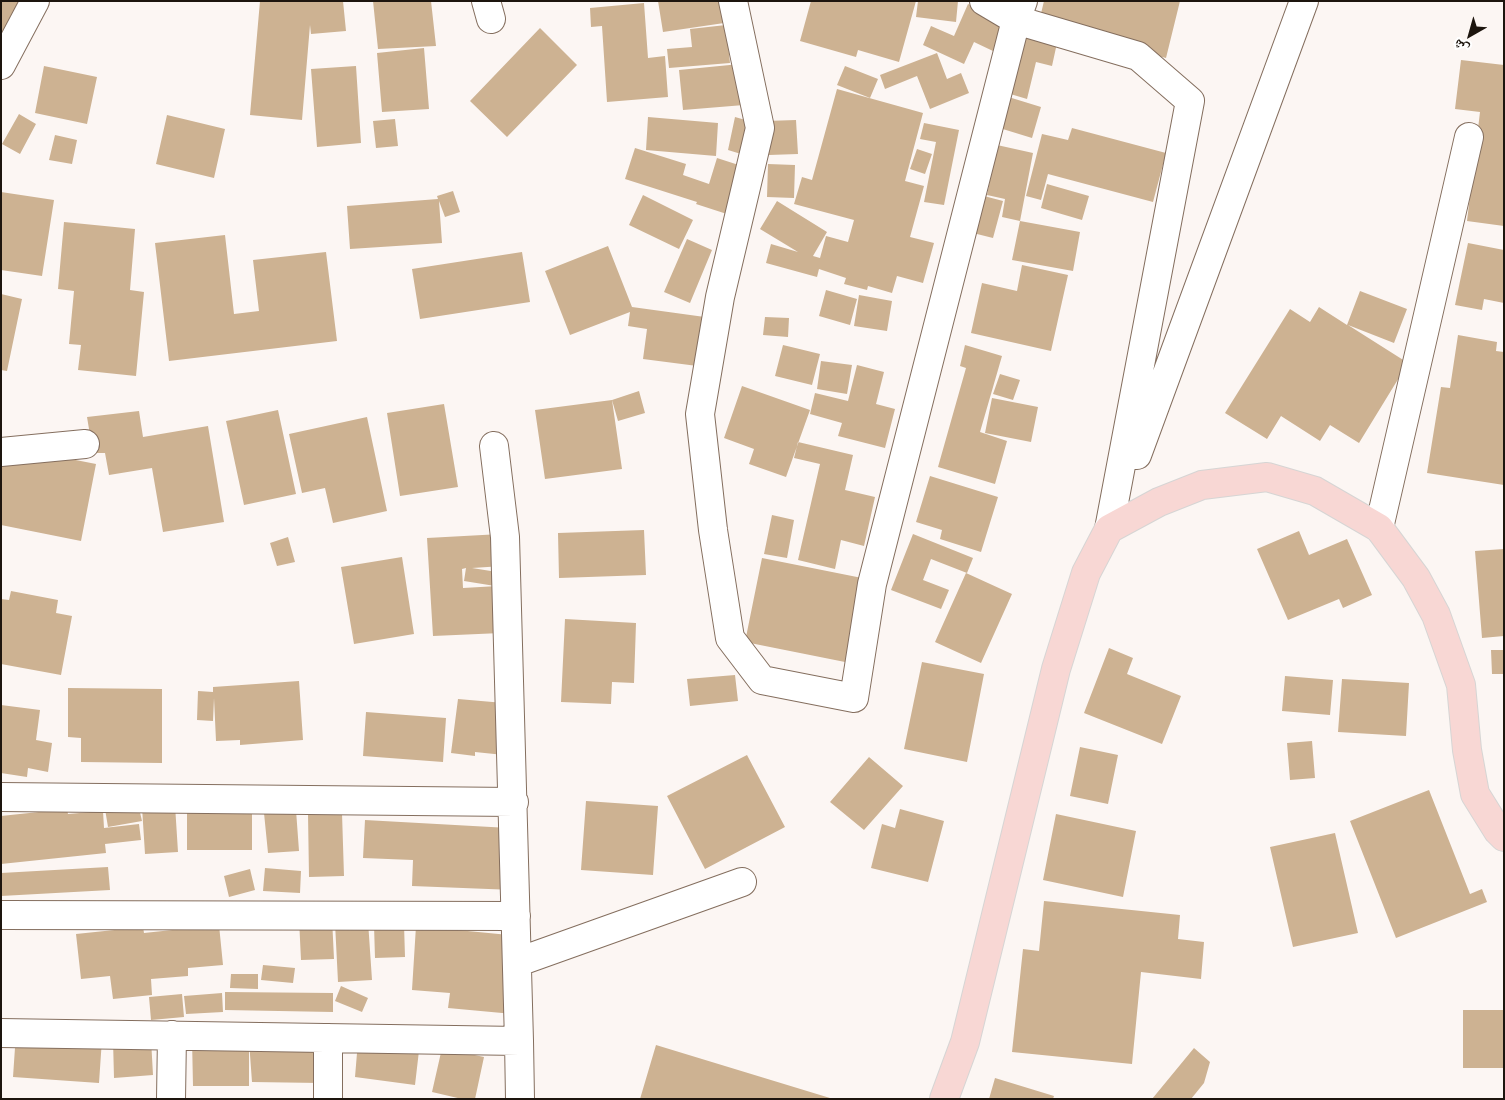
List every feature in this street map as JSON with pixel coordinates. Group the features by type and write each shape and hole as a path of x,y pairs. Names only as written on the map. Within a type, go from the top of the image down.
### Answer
{"main road":[{"path":"944,1099 965,1042 1056,669 1086,573 1110,529 1158,502 1202,486 1266,477 1315,491 1379,528 1416,578 1436,616 1461,685 1467,750 1475,794 1498,831 1504,836"}],"street":[{"path":"1,66 35,1"},
{"path":"733,1 760,128 720,297 700,414 713,530 730,638 762,680 854,698 872,584 1019,11"},
{"path":"984,1 1019,11 1138,56 1190,101 1110,529"},
{"path":"1110,529 1304,1"},
{"path":"1379,528 1469,138"},
{"path":"1,452 85,444"},
{"path":"494,446 505,537 514,802 520,1099"},
{"path":"1,797 514,802"},
{"path":"518,962 742,882"},
{"path":"1,915 516,916"},
{"path":"1,1032 519,1041"},
{"path":"171,1099 172,1035"},
{"path":"328,1038 328,1099"}],"building":[{"path":"1,1 18,1 25,5 1,47"},
{"path":"260,1 343,1 346,31 311,34 310,25 302,120 250,115"},
{"path":"373,1 431,1 436,46 378,49"},
{"path":"658,1 728,1 731,22 663,32"},
{"path":"811,1 916,1 899,62 858,50 856,57 800,41"},
{"path":"918,1 958,1 956,22 916,17"},
{"path":"1044,1 1180,1 1166,58 1038,26"},
{"path":"644,3 648,58 665,56 668,97 607,102 602,26 591,27 590,8"},
{"path":"968,4 1006,22 993,51 974,42 964,64 923,45 931,26 954,36"},
{"path":"726,25 730,63 669,68 667,49 692,47 690,29"},
{"path":"540,28 577,65 507,137 470,101"},
{"path":"1020,35 1057,43 1052,66 1036,62 1027,99 1007,93"},
{"path":"424,48 429,109 382,112 377,53"},
{"path":"937,53 947,79 961,73 969,93 930,109 917,76 885,89 880,75"},
{"path":"1461,60 1504,65 1504,226 1467,221 1480,112 1455,109"},
{"path":"740,64 744,105 683,110 679,70"},
{"path":"44,66 97,77 87,124 35,113"},
{"path":"356,66 361,143 317,147 311,69"},
{"path":"845,66 878,79 870,98 837,85"},
{"path":"837,89 923,113 905,181 924,186 910,237 934,243 923,283 897,276 892,293 868,286 867,290 844,284 846,278 819,269 817,277 766,263 771,244 798,252 760,229 777,201 827,232 813,256 820,258 826,236 848,242 854,220 794,204 802,177 812,180"},
{"path":"1002,95 1041,107 1032,138 993,126"},
{"path":"19,114 36,124 20,154 2,144"},
{"path":"167,115 225,129 214,178 156,164"},
{"path":"648,117 718,123 716,156 646,150"},
{"path":"735,117 749,121 741,154 728,150"},
{"path":"395,119 398,146 376,148 373,121"},
{"path":"796,120 798,154 769,155 766,121"},
{"path":"924,123 959,130 944,205 924,202 936,142 920,139"},
{"path":"1072,128 1166,153 1153,202 1048,174 1041,200 1026,196 1042,134 1068,140"},
{"path":"55,135 77,140 72,164 49,160"},
{"path":"997,145 1033,153 1020,221 1002,217 1005,199 987,195"},
{"path":"635,148 686,164 683,175 709,184 717,158 748,168 733,216 696,204 697,202 625,179"},
{"path":"917,149 932,154 925,174 910,169"},
{"path":"768,164 795,165 794,198 767,197"},
{"path":"1047,184 1089,196 1082,220 1041,208"},
{"path":"453,191 460,212 445,217 439,201 442,243 350,249 347,206 438,199 437,196"},
{"path":"1,192 54,200 42,276 1,270"},
{"path":"643,195 693,220 679,249 629,225"},
{"path":"984,196 1003,201 993,238 973,233"},
{"path":"1020,221 1080,232 1073,271 1012,260"},
{"path":"64,222 135,229 130,290 144,292 136,376 78,370 81,345 69,344 74,291 58,289"},
{"path":"225,235 234,314 259,311 253,260 326,252 337,341 169,361 155,243"},
{"path":"687,239 712,250 690,303 664,292"},
{"path":"1468,243 1504,250 1504,303 1484,299 1482,310 1455,305"},
{"path":"608,246 632,307 712,318 705,367 643,359 647,329 628,326 630,312 570,335 545,271"},
{"path":"522,252 530,302 420,319 412,269"},
{"path":"1022,265 1068,275 1051,351 971,333 982,283 1017,291"},
{"path":"826,290 857,299 850,325 819,316"},
{"path":"1360,291 1407,309 1394,343 1348,325 1408,363 1359,443 1330,425 1320,441 1281,416 1267,439 1225,413 1290,309 1310,322 1319,307 1347,325"},
{"path":"1,294 22,299 7,371 1,370"},
{"path":"859,295 892,301 887,331 854,326"},
{"path":"765,317 789,318 788,337 763,335"},
{"path":"1458,335 1497,342 1496,351 1504,352 1504,485 1427,473 1441,387 1450,388"},
{"path":"783,345 820,354 812,385 775,376"},
{"path":"965,345 1002,356 980,432 1007,441 995,484 938,467 966,368 960,366"},
{"path":"821,361 852,365 847,394 817,389"},
{"path":"857,365 884,372 876,404 895,409 885,448 838,436 842,423 810,414 815,393 848,401"},
{"path":"1000,374 1020,380 1013,400 993,394"},
{"path":"742,386 810,410 786,477 749,464 754,449 724,438"},
{"path":"639,391 645,413 618,421 612,400"},
{"path":"992,398 1038,407 1031,442 985,433"},
{"path":"612,400 622,469 545,479 535,410"},
{"path":"444,404 458,487 400,496 387,413"},
{"path":"278,410 296,494 244,505 226,421"},
{"path":"139,411 143,437 208,426 224,522 163,532 152,468 109,475 105,453 93,453 87,417"},
{"path":"367,417 387,511 333,523 325,488 302,493 289,434"},
{"path":"798,442 853,455 845,490 875,497 864,546 841,540 835,569 798,560 820,464 794,458"},
{"path":"25,450 96,464 81,541 1,525 1,459"},
{"path":"930,476 998,497 981,552 940,539 942,530 916,522"},
{"path":"772,515 794,520 787,558 764,554"},
{"path":"644,530 646,575 559,578 558,533"},
{"path":"1299,531 1309,555 1347,539 1372,595 1343,608 1339,599 1288,620 1257,549"},
{"path":"501,534 503,566 472,568 497,572 495,586 464,581 466,568 462,569 463,588 498,586 501,633 433,636 427,538"},
{"path":"913,534 973,558 967,573 931,559 923,580 949,590 941,609 891,590"},
{"path":"288,537 295,562 277,566 270,543"},
{"path":"1504,549 1504,636 1482,638 1475,551"},
{"path":"402,557 414,634 354,644 341,567"},
{"path":"762,558 862,578 845,662 745,642"},
{"path":"966,573 1012,594 981,663 935,642"},
{"path":"11,591 58,600 56,613 72,616 61,675 1,664 1,599 9,600"},
{"path":"565,619 636,623 634,683 612,682 611,704 561,702"},
{"path":"1109,648 1133,658 1127,674 1181,696 1162,744 1084,713"},
{"path":"1491,650 1504,650 1504,674 1492,674"},
{"path":"922,662 984,674 967,762 904,749"},
{"path":"735,675 738,701 690,706 687,679"},
{"path":"1285,676 1333,680 1330,715 1282,711"},
{"path":"1342,679 1409,683 1406,736 1338,732"},
{"path":"299,681 303,740 240,745 240,740 216,741 214,698 213,721 197,720 198,691 213,692 213,687"},
{"path":"68,688 162,689 162,763 81,762 81,738 68,737"},
{"path":"458,699 504,703 504,755 475,752 475,756 451,753"},
{"path":"1,705 40,710 36,740 52,743 48,772 28,768 27,777 1,773"},
{"path":"366,712 446,718 443,762 363,756"},
{"path":"1312,741 1315,778 1290,780 1287,743"},
{"path":"1080,747 1118,755 1108,804 1070,796"},
{"path":"747,755 785,827 705,869 667,796"},
{"path":"869,757 903,786 864,830 830,802"},
{"path":"1429,790 1470,894 1482,889 1487,902 1396,938 1350,821"},
{"path":"586,801 658,806 653,875 581,870"},
{"path":"138,804 142,821 108,827 105,809"},
{"path":"175,805 178,852 145,854 142,807"},
{"path":"67,809 68,814 103,811 104,828 139,824 141,840 105,844 106,853 1,864 1,816"},
{"path":"900,809 944,821 928,882 871,868 882,824 895,828"},
{"path":"187,810 252,810 252,850 187,850"},
{"path":"296,810 299,851 268,853 264,813"},
{"path":"342,813 344,876 309,877 308,814"},
{"path":"1056,814 1136,831 1123,897 1043,880"},
{"path":"365,820 509,828 514,890 412,886 413,860 363,858"},
{"path":"1335,833 1358,933 1293,947 1270,847"},
{"path":"108,867 110,890 1,896 1,873"},
{"path":"265,868 301,871 300,893 263,891"},
{"path":"250,869 255,890 229,897 224,876"},
{"path":"1044,901 1180,915 1178,939 1204,942 1201,979 1141,972 1132,1064 1012,1052 1023,949 1039,951"},
{"path":"332,918 334,959 301,960 299,919"},
{"path":"368,921 372,980 338,982 335,923"},
{"path":"404,924 405,957 375,958 374,925"},
{"path":"219,925 223,965 188,968 188,976 151,979 152,995 113,999 110,976 81,979 76,934 143,927 144,933"},
{"path":"416,926 509,935 513,1014 448,1008 450,993 412,990"},
{"path":"263,965 295,968 293,983 261,980"},
{"path":"231,974 258,974 258,989 230,988"},
{"path":"341,986 368,998 362,1012 335,1001"},
{"path":"225,992 333,993 333,1012 225,1010"},
{"path":"222,993 223,1012 186,1014 184,996"},
{"path":"182,994 184,1017 151,1020 149,997"},
{"path":"1463,1010 1504,1010 1504,1068 1463,1068"},
{"path":"16,1033 102,1039 99,1083 13,1077"},
{"path":"151,1039 153,1075 114,1078 113,1040"},
{"path":"192,1039 249,1039 249,1086 193,1086"},
{"path":"249,1041 322,1042 320,1083 252,1082"},
{"path":"358,1041 420,1042 415,1085 355,1077"},
{"path":"656,1045 830,1098 830,1099 640,1099"},
{"path":"442,1048 484,1057 475,1099 462,1099 432,1092"},
{"path":"1194,1048 1210,1062 1204,1083 1191,1099 1152,1099"},
{"path":"995,1078 1054,1096 1053,1099 989,1099"}]}
